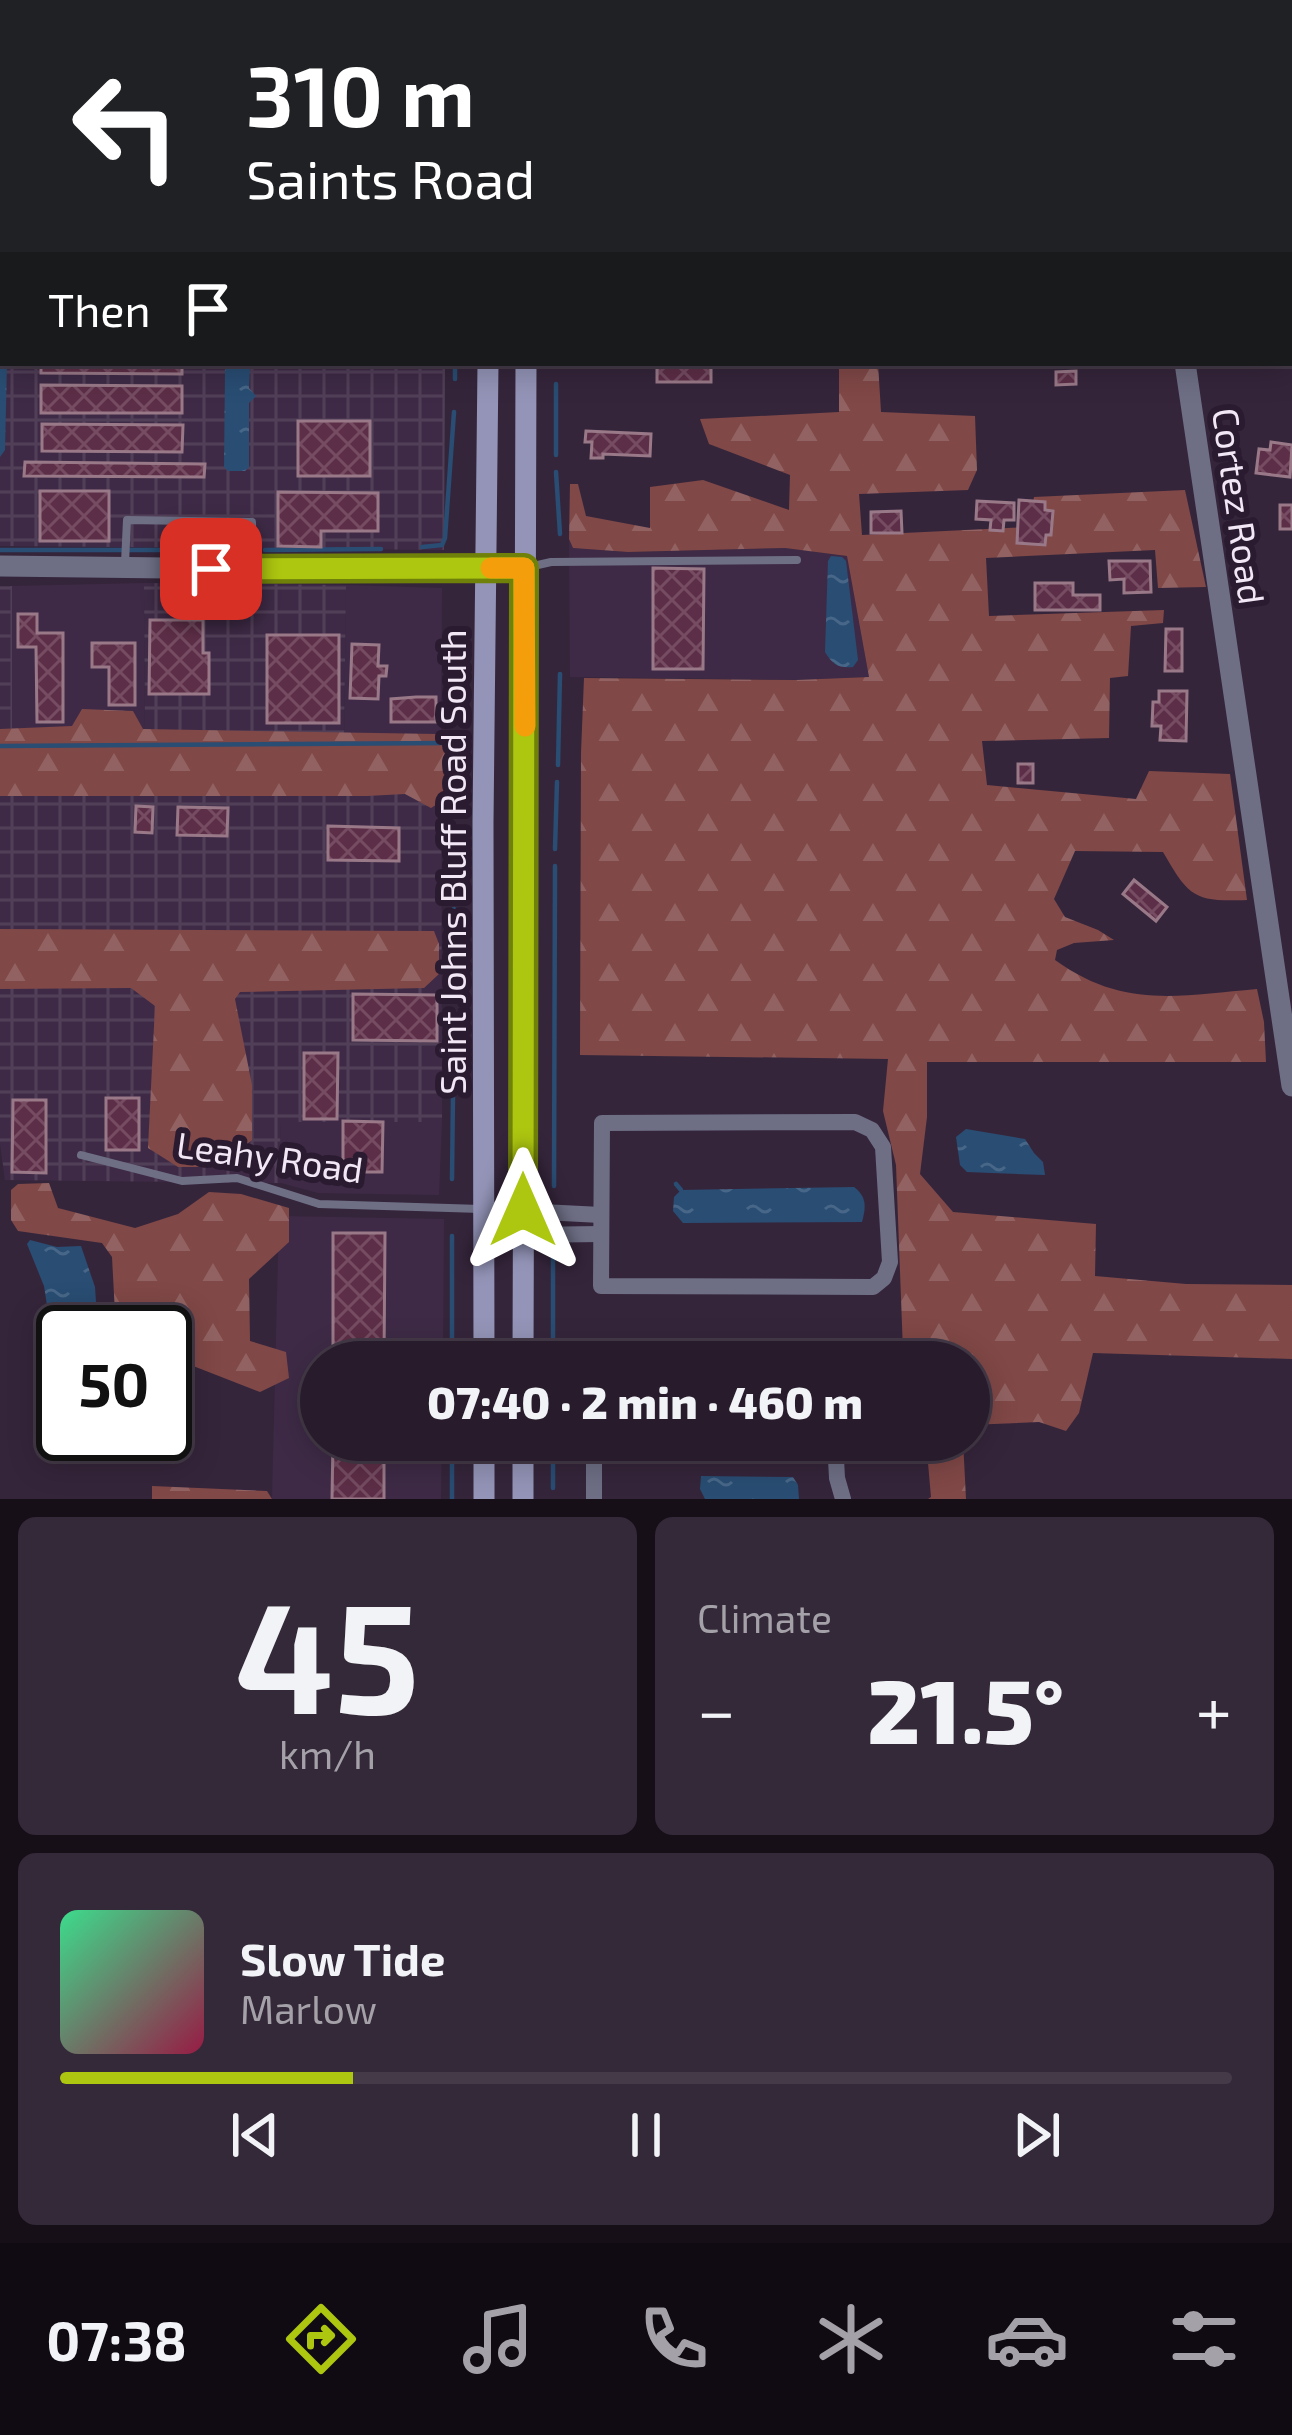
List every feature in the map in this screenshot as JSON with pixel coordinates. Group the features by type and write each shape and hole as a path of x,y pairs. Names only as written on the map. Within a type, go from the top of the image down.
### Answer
{"main road":[{"name":"Saint Johns Bluff Road South","path":"484,1341 488,366"},
{"name":"Saint Johns Bluff Road South","path":"523,1341 526,366"},
{"path":"484,1461 484,1499"},
{"path":"523,1461 523,1499"}],"street":[{"name":"Cortez Road","path":"1185,366 1292,1087"},
{"path":"0,566 524,568"},
{"path":"855,1122 872,1130 883,1147 890,1262 884,1278 873,1287 601,1286 601,1225 602,1123 855,1122"},
{"name":"Leahy Road","path":"483,1209 523,1210 601,1225"},
{"path":"523,1235 601,1225"},
{"path":"594,1461 594,1499"},
{"path":"836,1461 843,1499"}],"lane":[{"path":"125,568 127,520 251,522 253,569"},
{"path":"524,568 550,562 797,560"},
{"name":"Leahy Road","path":"81,1155 182,1180 237,1178 319,1204 483,1209"}],"shaded area":[{"path":"0,366 445,366 444,550 0,546"},
{"path":"569,539 573,548 628,552 785,548 847,556 869,677 570,677"},
{"path":"144,583 145,739 11,737 12,586"},
{"path":"144,583 346,585 344,737 441,740 442,1122 280,1122 281,1183 5,1180 0,1143 0,586 12,586 12,736 145,738"},
{"path":"346,585 442,588 441,740 344,738"},
{"path":"280,1121 442,1122 439,1195 318,1193 281,1183"},
{"path":"279,1216 444,1219 443,1341 300,1341 300,1461 442,1461 441,1499 272,1499"}],"green space":[{"path":"839,366 878,366 881,412 975,416 977,470 968,490 859,494 862,535 1029,527 1034,497 1185,490 1206,587 1158,588 1155,550 986,558 989,616 1164,610 1163,623 1131,626 1128,676 1110,678 1109,738 982,741 987,785 1136,799 1149,771 1230,774 1247,900 1215,900 1195,894 1163,852 1075,851 1054,899 1065,917 1114,940 1074,943 1057,950 1055,960 1080,976 1128,993 1176,996 1257,989 1266,1062 927,1062 920,1174 953,1212 1096,1224 1095,1276 1186,1284 1292,1285 1292,1359 1093,1353 1079,1413 1066,1431 1039,1422 990,1424 990,1341 903,1341 896,1165 883,1111 888,1059 580,1055 584,678 869,677 847,556 785,548 628,552 573,548 570,484 578,484 586,516 650,528 650,487 703,480 789,510 790,475 709,444 700,419 839,412"},
{"path":"82,709 133,711 143,729 437,734 446,742 445,799 431,808 405,794 0,796 0,729 72,726"},
{"path":"0,929 434,931 439,974 424,988 240,992 235,999 252,1085 252,1140 218,1167 178,1167 148,1148 155,1006 131,988 0,989"},
{"path":"49,1183 58,1208 135,1228 178,1214 209,1192 241,1194 289,1208 289,1242 249,1279 250,1341 286,1352 289,1378 260,1392 192,1366 192,1305 115,1305 112,1257 102,1243 18,1231 11,1220 11,1190 18,1184"},
{"path":"928,1461 964,1461 966,1499 928,1499"},
{"path":"152,1486 267,1491 272,1499 152,1499"}],"water":[{"path":"0,366 7,366 5,450 0,457"},
{"path":"228,366 250,369 249,388 256,396 249,403 249,467 245,471 224,467"},
{"path":"831,556 846,561 858,660 853,667 836,665 825,652"},
{"path":"966,1129 1025,1139 1043,1162 1045,1175 967,1172 960,1165 956,1137"},
{"path":"854,1187 864,1203 862,1222 683,1223 673,1211 674,1197 681,1190"},
{"path":"30,1240 57,1247 81,1246 96,1305 47,1305 27,1244"},
{"path":"701,1476 793,1477 799,1499 705,1499"}],"building":[{"path":"41,366 182,366 182,374 41,373"},
{"path":"657,366 711,366 711,382 657,382"},
{"path":"1076,371 1076,384 1056,385 1056,372"},
{"path":"41,385 182,386 182,413 41,413"},
{"path":"298,421 370,421 370,476 298,476"},
{"path":"42,424 183,425 182,452 42,451"},
{"path":"586,431 651,434 650,456 591,458 592,442 585,442"},
{"path":"1271,442 1292,445 1290,477 1256,473 1259,449 1270,450"},
{"path":"25,462 205,464 204,477 24,476"},
{"path":"40,491 109,491 109,541 40,541"},
{"path":"278,492 378,493 378,531 321,531 321,547 278,546"},
{"path":"1019,500 1045,502 1045,510 1053,511 1045,545 1017,543"},
{"path":"977,501 1014,503 1014,520 1004,520 1003,531 990,530 991,520 976,519"},
{"path":"1280,505 1292,505 1292,529 1280,529"},
{"path":"901,511 902,533 871,533 871,512"},
{"path":"1109,561 1150,561 1151,592 1124,593 1124,579 1110,580"},
{"path":"653,568 704,569 703,669 653,669"},
{"path":"1035,583 1073,583 1073,595 1100,595 1100,610 1035,610"},
{"path":"18,614 37,614 37,633 63,633 63,722 37,722 36,647 18,647"},
{"path":"150,620 203,620 209,694 149,694"},
{"path":"1166,629 1182,629 1182,671 1165,671"},
{"path":"267,635 339,635 339,723 267,723"},
{"path":"92,643 135,643 135,705 109,705 109,667 92,667"},
{"path":"352,644 379,645 378,666 387,666 386,676 379,676 378,699 350,698"},
{"path":"1159,691 1187,691 1186,741 1160,740 1161,726 1152,726 1153,702 1159,702"},
{"path":"436,697 436,722 391,722 391,699"},
{"path":"1018,764 1033,764 1033,783 1018,783"},
{"path":"136,806 153,807 152,833 135,832"},
{"path":"178,807 228,808 227,836 177,835"},
{"path":"328,826 399,828 399,861 328,860"},
{"path":"1134,880 1167,907 1156,921 1123,894"},
{"path":"353,994 437,995 437,1041 353,1040"},
{"path":"304,1053 338,1053 337,1119 304,1119"},
{"path":"106,1098 139,1098 139,1150 106,1150"},
{"path":"13,1100 46,1100 46,1173 12,1172"},
{"path":"343,1121 383,1122 382,1172 343,1172"},
{"path":"333,1233 385,1233 384,1341 333,1341"},
{"path":"333,1461 384,1461 384,1499 332,1499"}],"waterway":[{"path":"455,366 455,379"},
{"path":"556,384 556,455"},
{"path":"422,547 442,545 445,538 454,412"},
{"path":"556,472 560,534"},
{"path":"265,550 381,549"},
{"path":"0,550 233,550"},
{"path":"558,765 560,674"},
{"path":"455,805 449,743 458,738"},
{"path":"0,746 449,743"},
{"path":"555,849 557,782"},
{"path":"454,840 454,879"},
{"path":"554,1186 555,866"},
{"path":"454,909 454,982"},
{"path":"453,1013 453,1062"},
{"path":"452,1179 453,1094"},
{"path":"676,1184 681,1190"},
{"path":"452,1236 452,1341"},
{"path":"553,1249 553,1341"},
{"path":"452,1461 452,1499"},
{"path":"553,1461 553,1488"}],"slow traffic":[{"path":"491,568 524,568 525,726"}],"route":[{"path":"211,569 524,568 523,1210"}]}
